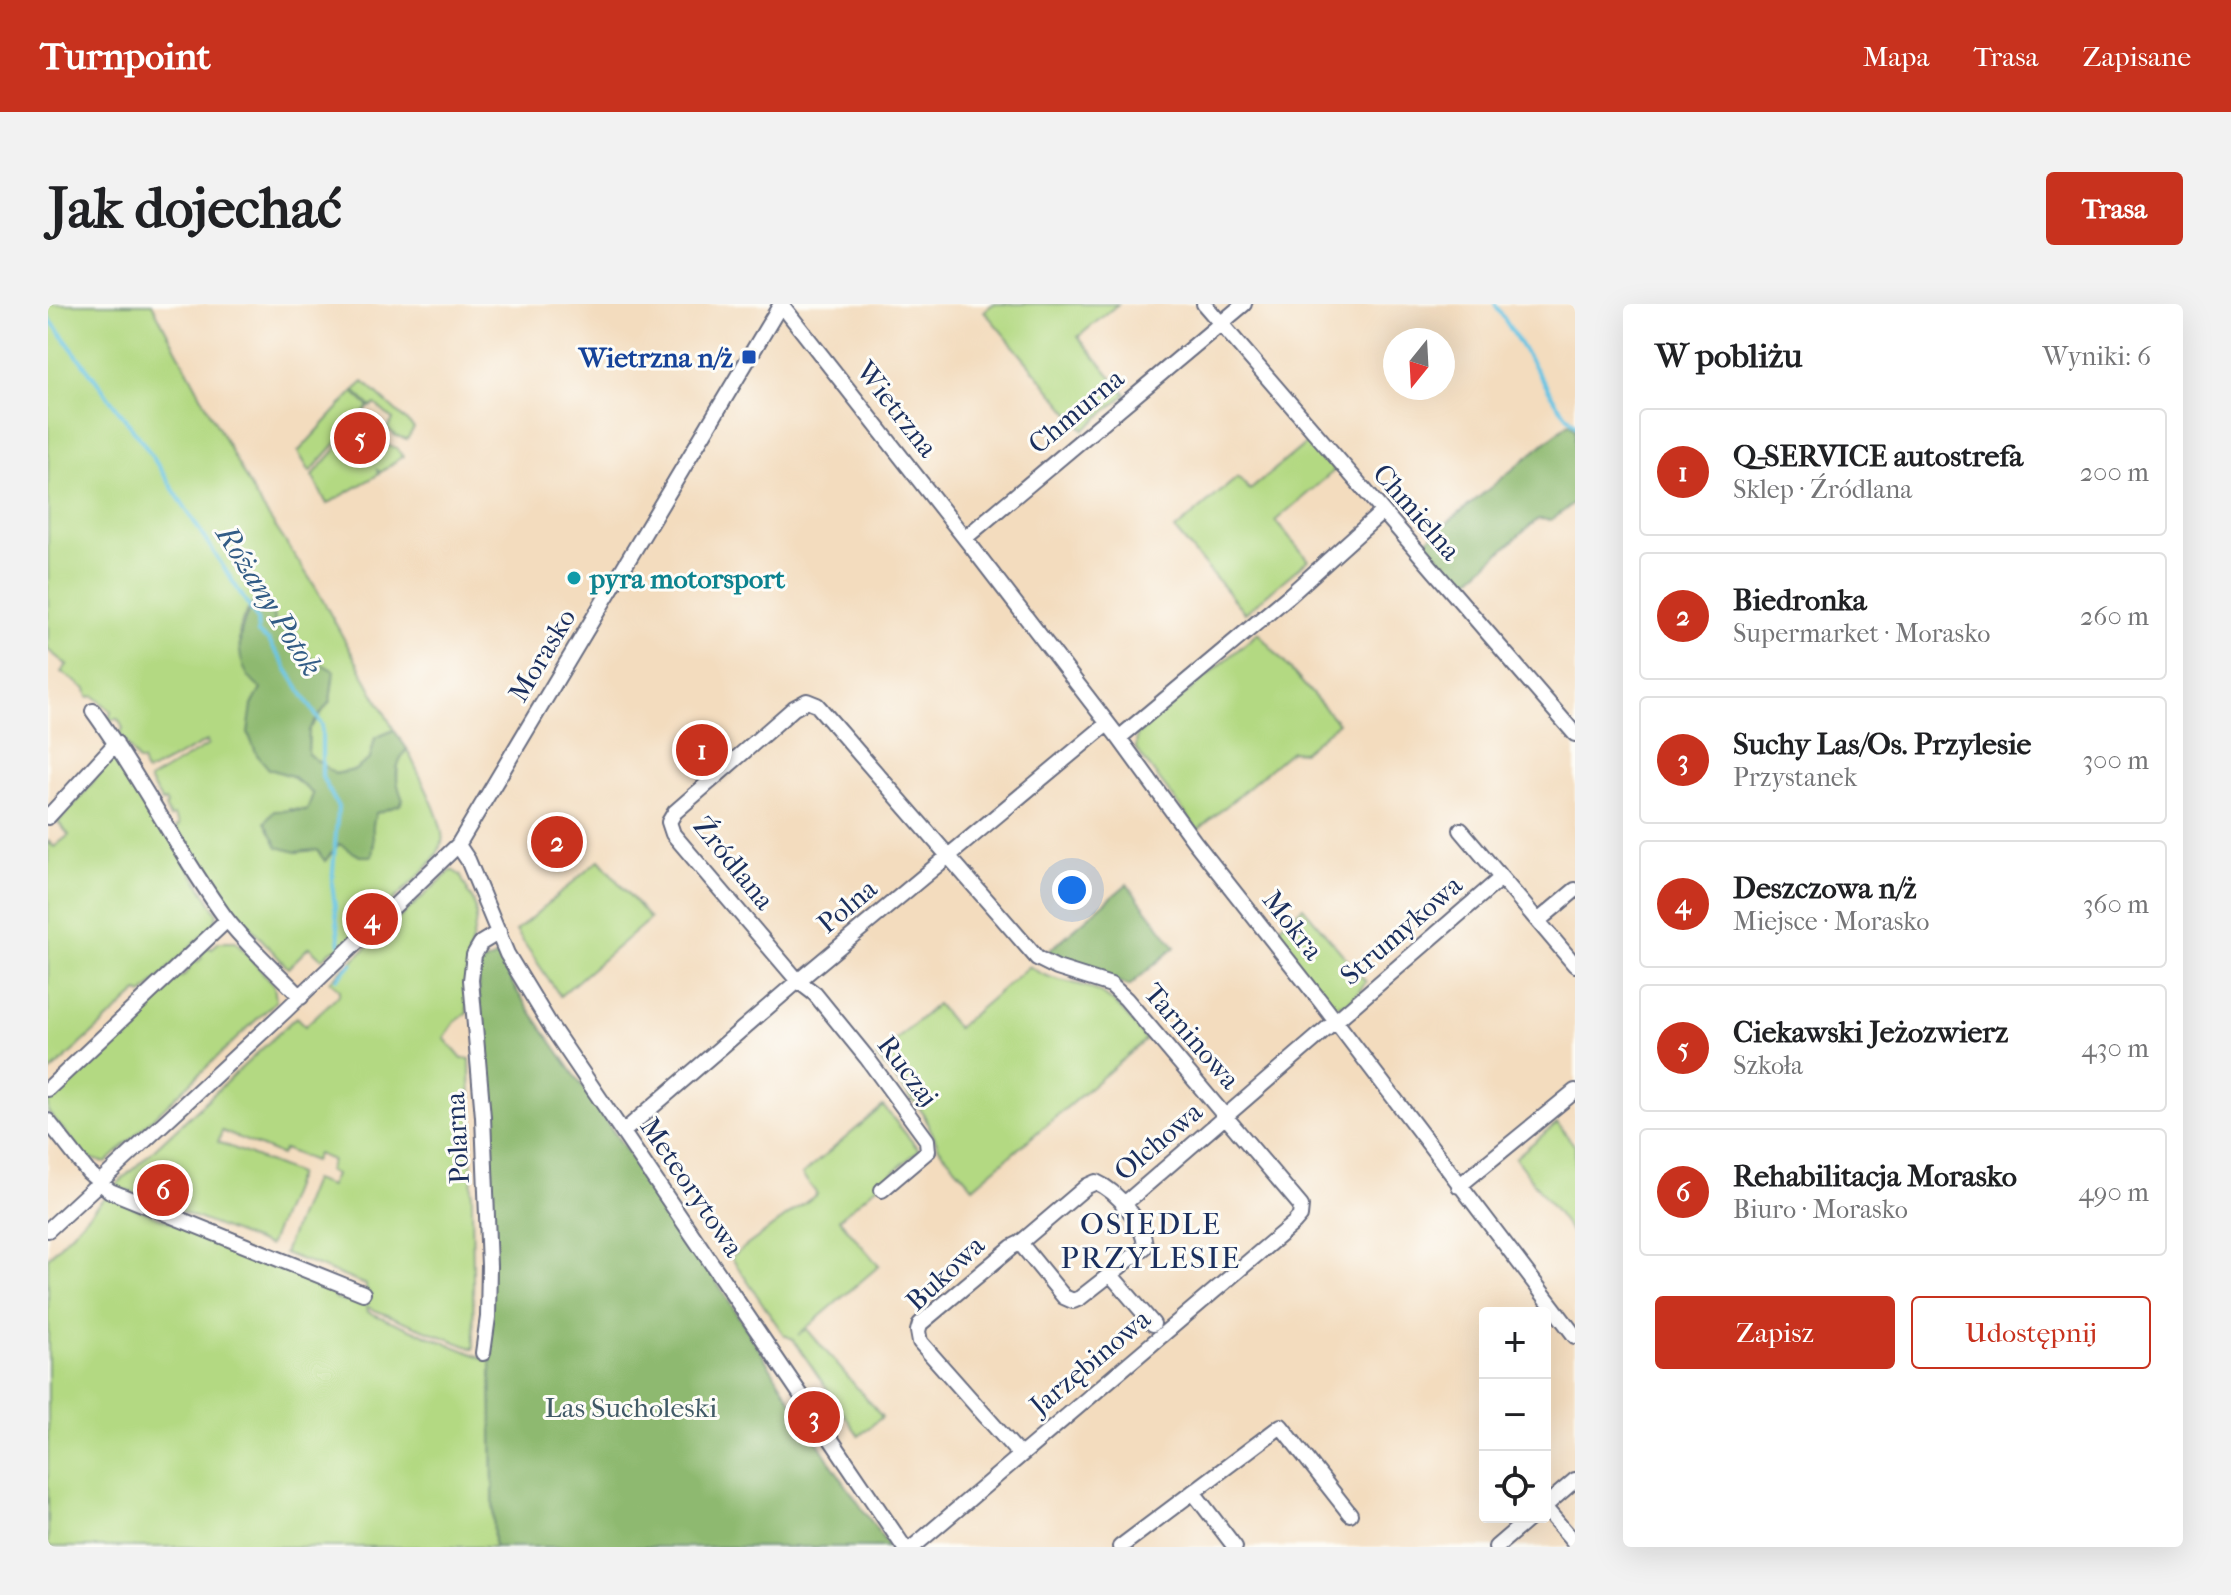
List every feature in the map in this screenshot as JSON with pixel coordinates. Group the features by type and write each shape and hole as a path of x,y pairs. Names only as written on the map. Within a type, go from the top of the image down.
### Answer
{"street":[{"name":"Wietrzna","path":"781,304 968,542"},
{"name":"Morasko","path":"48,1230 301,997 458,845 781,304"},
{"name":"Chmielna","path":"1204,304 1575,734"},
{"name":"Chmurna","path":"968,542 1244,304"},
{"path":"1119,738 1290,595 1382,512"},
{"name":"Mokra","path":"968,542 1575,1336"},
{"name":"Źródlana","path":"798,981 673,834 669,822 675,812 794,708 807,701 817,705 948,856"},
{"path":"93,711 227,920 301,997"},
{"name":"Polna","path":"623,1132 798,981 1107,724"},
{"path":"48,817 116,743"},
{"path":"1461,830 1575,965"},
{"name":"Meteorytowa","path":"458,845 468,860 507,954 536,1003 904,1547"},
{"name":"Tarninowa","path":"948,856 1037,958 1057,968 1111,985 1126,999 1301,1206 1300,1216"},
{"name":"Strumykowa","path":"1336,1022 1501,878"},
{"path":"1538,921 1575,890"},
{"path":"48,1089 227,920"},
{"name":"Polarna","path":"483,1353 488,1317 489,1266 483,1117 471,980 474,955 481,943 499,932"},
{"name":"Ruczaj","path":"798,981 815,994 867,1058 927,1140 928,1151 882,1190"},
{"name":"Olchowa","path":"1123,1205 1336,1022"},
{"path":"1459,1186 1575,1091"},
{"path":"48,1121 98,1183 110,1191 363,1293"},
{"path":"1096,1182 1105,1186 1123,1205 1139,1226 1145,1238 1145,1247 1073,1301 1064,1297 1020,1243 1087,1186 1096,1182"},
{"name":"Jarzębinowa","path":"913,1547 1300,1216"},
{"name":"Bukowa","path":"1020,1243 920,1324 918,1331 920,1342 1020,1455"},
{"path":"1111,1275 1153,1324"},
{"path":"1120,1547 1281,1426 1350,1514"},
{"path":"1551,1502 1575,1480"},
{"path":"1193,1492 1235,1547"},
{"path":"1551,1514 1575,1543"},
{"path":"1496,1547 1524,1523"}],"green space":[{"path":"48,304 152,304 255,496 316,588 394,730 375,738 370,759 355,770 334,774 308,754 309,730 330,701 334,671 296,649 275,623 272,612 260,597 243,619 239,643 246,667 262,689 252,705 269,769 292,776 313,794 307,810 289,809 296,852 340,844 360,856 374,847 374,818 376,813 386,809 397,785 398,759 407,749 429,796 442,834 442,842 434,859 390,903 385,902 360,926 361,929 342,949 332,950 322,959 309,947 288,968 223,897 191,853 176,828 179,825 174,816 170,818 165,801 162,802 149,780 208,745 207,741 146,773 142,761 138,761 120,734 123,728 118,719 109,720 111,711 94,696 88,697 86,689 61,672 67,665 48,650"},
{"path":"993,304 1118,304 1078,337 1126,394 1084,430 984,311"},
{"path":"364,382 414,428 407,439 396,436 387,428 393,420 375,404 371,407 354,391"},
{"path":"353,392 369,407 310,472 298,452"},
{"path":"1569,423 1575,429 1575,503 1551,520 1538,519 1459,588 1423,543"},
{"path":"347,437 372,460 387,445 397,448 403,456 381,472 377,470 379,474 327,504 312,476"},
{"path":"1310,440 1335,470 1275,521 1308,560 1245,613 1175,530 1238,477 1250,490"},
{"path":"260,596 272,612 275,623 296,632 296,649 334,671 330,701 309,730 308,754 335,774 355,770 370,759 375,738 394,730 407,749 399,761 397,773 403,800 400,805 376,813 372,856 360,856 339,844 325,861 317,850 296,852 278,847 265,822 274,811 307,810 313,794 292,776 269,769 257,755 248,733 252,705 261,689 244,669 240,644 246,618"},
{"path":"1258,633 1338,723 1303,752 1291,751 1198,830 1136,749 1137,735"},
{"path":"110,760 127,767 217,913 215,923 143,994 138,992 48,1074 48,841 54,847 69,835 58,822"},
{"path":"599,860 650,919 560,996 516,931"},
{"path":"452,870 460,875 476,915 466,973 467,1013 455,1022 444,1038 462,1059 470,1059 474,1349 367,1307 368,1312 491,1361 494,1547 48,1547 48,1258 106,1196 334,1287 335,1298 346,1302 350,1293 367,1300 366,1285 284,1253 313,1180 330,1186 335,1174 328,1171 332,1160 317,1154 314,1161 284,1149 281,1155 222,1131 218,1142 298,1174 269,1246 115,1186 296,1017 305,1026 339,995 340,990 330,981"},
{"path":"1127,884 1175,947 1129,986 1045,954"},
{"path":"1303,907 1366,982 1347,1003 1338,1005 1322,996 1276,930"},
{"path":"219,942 236,942 274,985 276,1001 106,1163 86,1157 48,1112 48,1095 61,1091 63,1082 77,1068 81,1071 169,989 177,976 182,977 194,961 202,958 200,955 208,947 211,949"},
{"name":"Las Sucholeski","path":"498,956 516,990 715,1279 830,1462 889,1547 494,1547 487,1117 477,965"},
{"path":"1029,966 1044,975 1090,988 1107,997 1146,1040 973,1187 939,1148 923,1113 877,1057 937,1004 957,1028"},
{"path":"883,1106 919,1150 839,1219 879,1266 798,1335 807,1329 882,1417 859,1436 793,1339 784,1335 731,1257 817,1194 802,1175"},
{"path":"1557,1123 1575,1146 1575,1237 1515,1158"}],"waterway":[{"path":"1495,304 1558,405 1575,425"},
{"name":"Różany Potok","path":"48,317 144,444 257,619 258,633 269,641 322,725 322,777 338,807 332,884 340,945"},
{"name":"Różany Potok","path":"337,979 352,963"}],"place":[{"name":"Wietrzna n/ż","path":"749,357"},
{"name":"Ciekawski Jeżozwierz","path":"360,438"},
{"name":"pyra motorsport","path":"574,578"},
{"name":"Q-SERVICE autostrefa","path":"702,750"},
{"name":"Biedronka","path":"557,842"},
{"name":"Deszczowa n/ż","path":"372,919"},
{"name":"Rehabilitacja Morasko","path":"163,1190"},
{"name":"Suchy Las/Os. Przylesie","path":"814,1417"}],"district":[{"name":"OSIEDLE PRZYLESIE","path":"1151,1241"}]}
